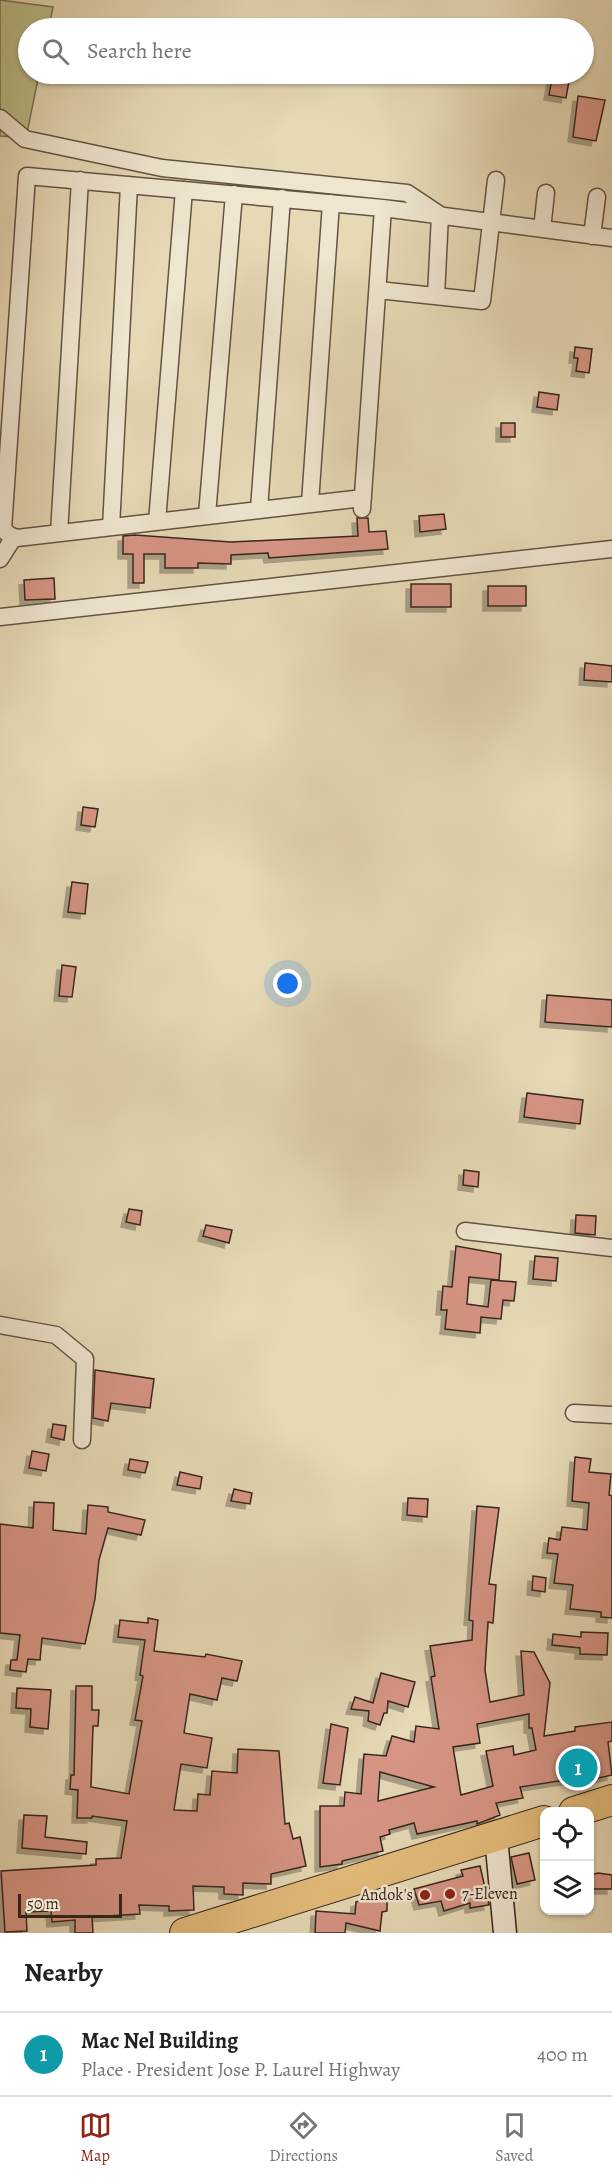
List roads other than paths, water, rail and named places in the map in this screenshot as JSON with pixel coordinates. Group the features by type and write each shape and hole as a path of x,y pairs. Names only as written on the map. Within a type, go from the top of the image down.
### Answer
{"highway":[{"path":"590,1807 612,1800"},
{"path":"185,1933 540,1822"}],"street":[{"path":"0,118 25,139 46,145 162,168 407,193 440,215"},
{"path":"383,208 362,503 310,503 14,537 3,529 27,176 383,208 612,238"},
{"path":"59,533 80,180"},
{"path":"378,290 482,301 496,180"},
{"path":"111,527 129,185"},
{"path":"157,522 184,190"},
{"path":"542,229 546,193"},
{"path":"207,515 234,194"},
{"path":"592,236 597,197"},
{"path":"259,509 282,198"},
{"path":"310,503 331,203"},
{"path":"436,296 440,215"},
{"path":"0,560 14,537"},
{"path":"0,617 612,549"},
{"path":"465,1231 612,1248"},
{"path":"0,1325 56,1335 85,1359 82,1440"},
{"path":"574,1413 612,1415"},
{"path":"496,1837 506,1933"}],"place":[{"name":"Mac Nel Building","path":"578,1768"},
{"name":"7-Eleven","path":"450,1894"},
{"name":"Andok's","path":"425,1895"}]}
